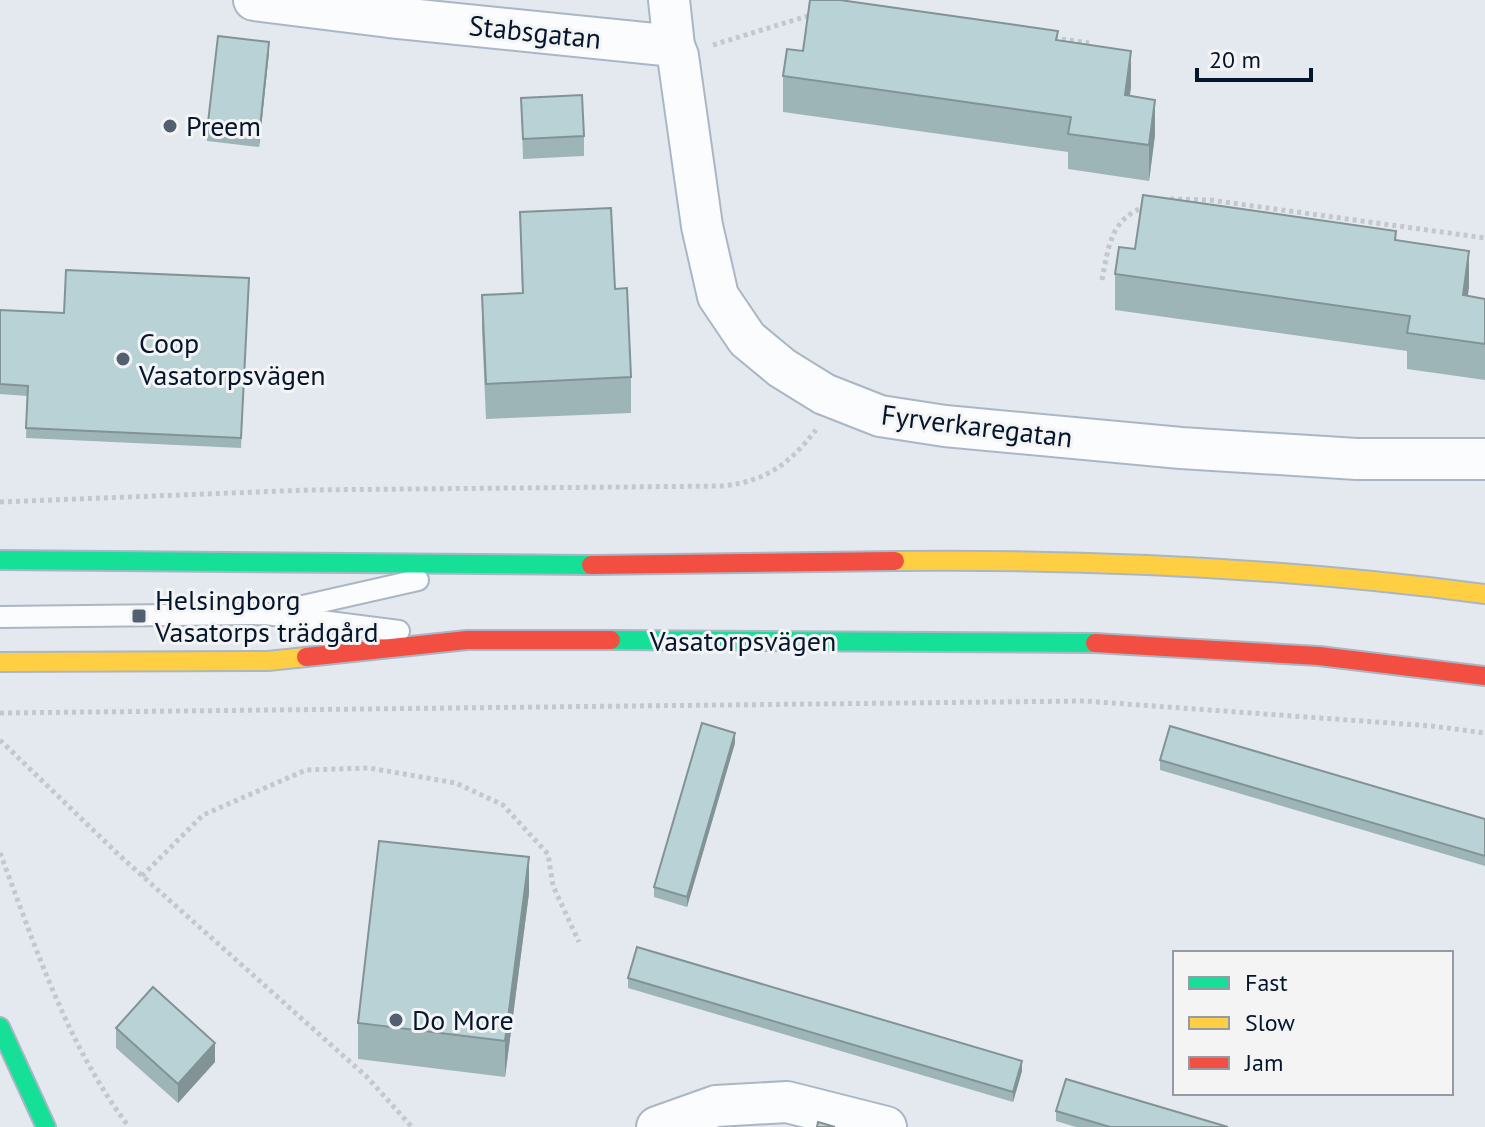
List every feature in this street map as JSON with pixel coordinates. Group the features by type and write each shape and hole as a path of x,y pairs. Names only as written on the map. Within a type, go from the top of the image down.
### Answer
{"main road":[{"path":"0,560 130,557 481,566 1023,561 1170,565 1329,575 1485,594"},
{"name":"Vasatorpsvägen","path":"0,662 268,661 467,640 991,641 1139,645 1319,656 1485,676"},
{"path":"0,1027 46,1127"}],"street":[{"name":"Stabsgatan","path":"254,0 676,51"},
{"name":"Fyrverkaregatan","path":"669,0 702,226 718,296 735,325 761,351 803,382 839,401 880,416 945,426 1181,448 1357,459 1485,459"},
{"path":"657,1127 716,1106 787,1102 886,1127"}],"lane":[{"path":"266,614 481,566"},
{"path":"0,617 266,614 467,640"}],"path":[{"path":"676,51 821,12"},
{"path":"1041,37 1089,43"},
{"path":"1102,280 1111,235 1135,210 1169,199 1210,200 1485,238"},
{"path":"0,502 308,490 724,486 757,480 783,465 796,455 839,401"},
{"path":"0,713 1084,701 1417,725 1485,733"},
{"path":"0,740 142,876 367,1077 412,1127"},
{"path":"142,876 203,815 306,770 369,768 456,783 503,805 548,854 553,886 579,942"},
{"path":"0,853 56,1001 97,1083 129,1127"}],"building":[{"path":"810,0 840,0 1058,31 1056,40 1131,51 1125,95 1155,100 1149,145 1068,134 1071,117 783,76 787,49 803,51"},
{"path":"218,36 269,42 259,137 207,131"},
{"path":"582,95 584,136 523,139 521,98"},
{"path":"1143,195 1396,231 1395,240 1469,251 1463,295 1485,299 1485,344 1407,333 1410,316 1115,274 1119,247 1135,249"},
{"path":"611,208 615,289 627,288 631,377 486,384 482,295 523,293 520,212"},
{"name":"Coop Vasatorpsvägen","path":"66,270 249,278 241,438 26,428 28,386 0,384 0,310 64,313"},
{"path":"702,723 735,733 687,897 654,887"},
{"path":"1170,726 1485,819 1485,856 1160,760"},
{"path":"379,841 529,857 505,1041 358,1023"},
{"path":"637,947 1022,1061 1013,1092 628,978"},
{"path":"153,987 215,1043 178,1084 116,1028"},
{"path":"1066,1079 1228,1127 1110,1127 1056,1111"},
{"path":"818,1122 835,1127 817,1127"}],"traffic: fast":[{"path":"0,560 591,565"},
{"path":"611,640 1095,643"},
{"path":"0,1027 46,1127"}],"traffic: slow":[{"path":"895,561 1191,567 1338,578 1485,594"},
{"path":"0,662 268,661 306,657"}],"traffic: jam":[{"path":"591,565 895,561"},
{"path":"306,657 467,640 611,640"},
{"path":"1095,643 1319,656 1485,676"}],"place":[{"name":"Preem","path":"170,126"},
{"name":"Coop Vasatorpsvägen","path":"123,359"},
{"name":"Helsingborg Vasatorps trädgård","path":"139,616"},
{"name":"Do More","path":"396,1020"}]}
